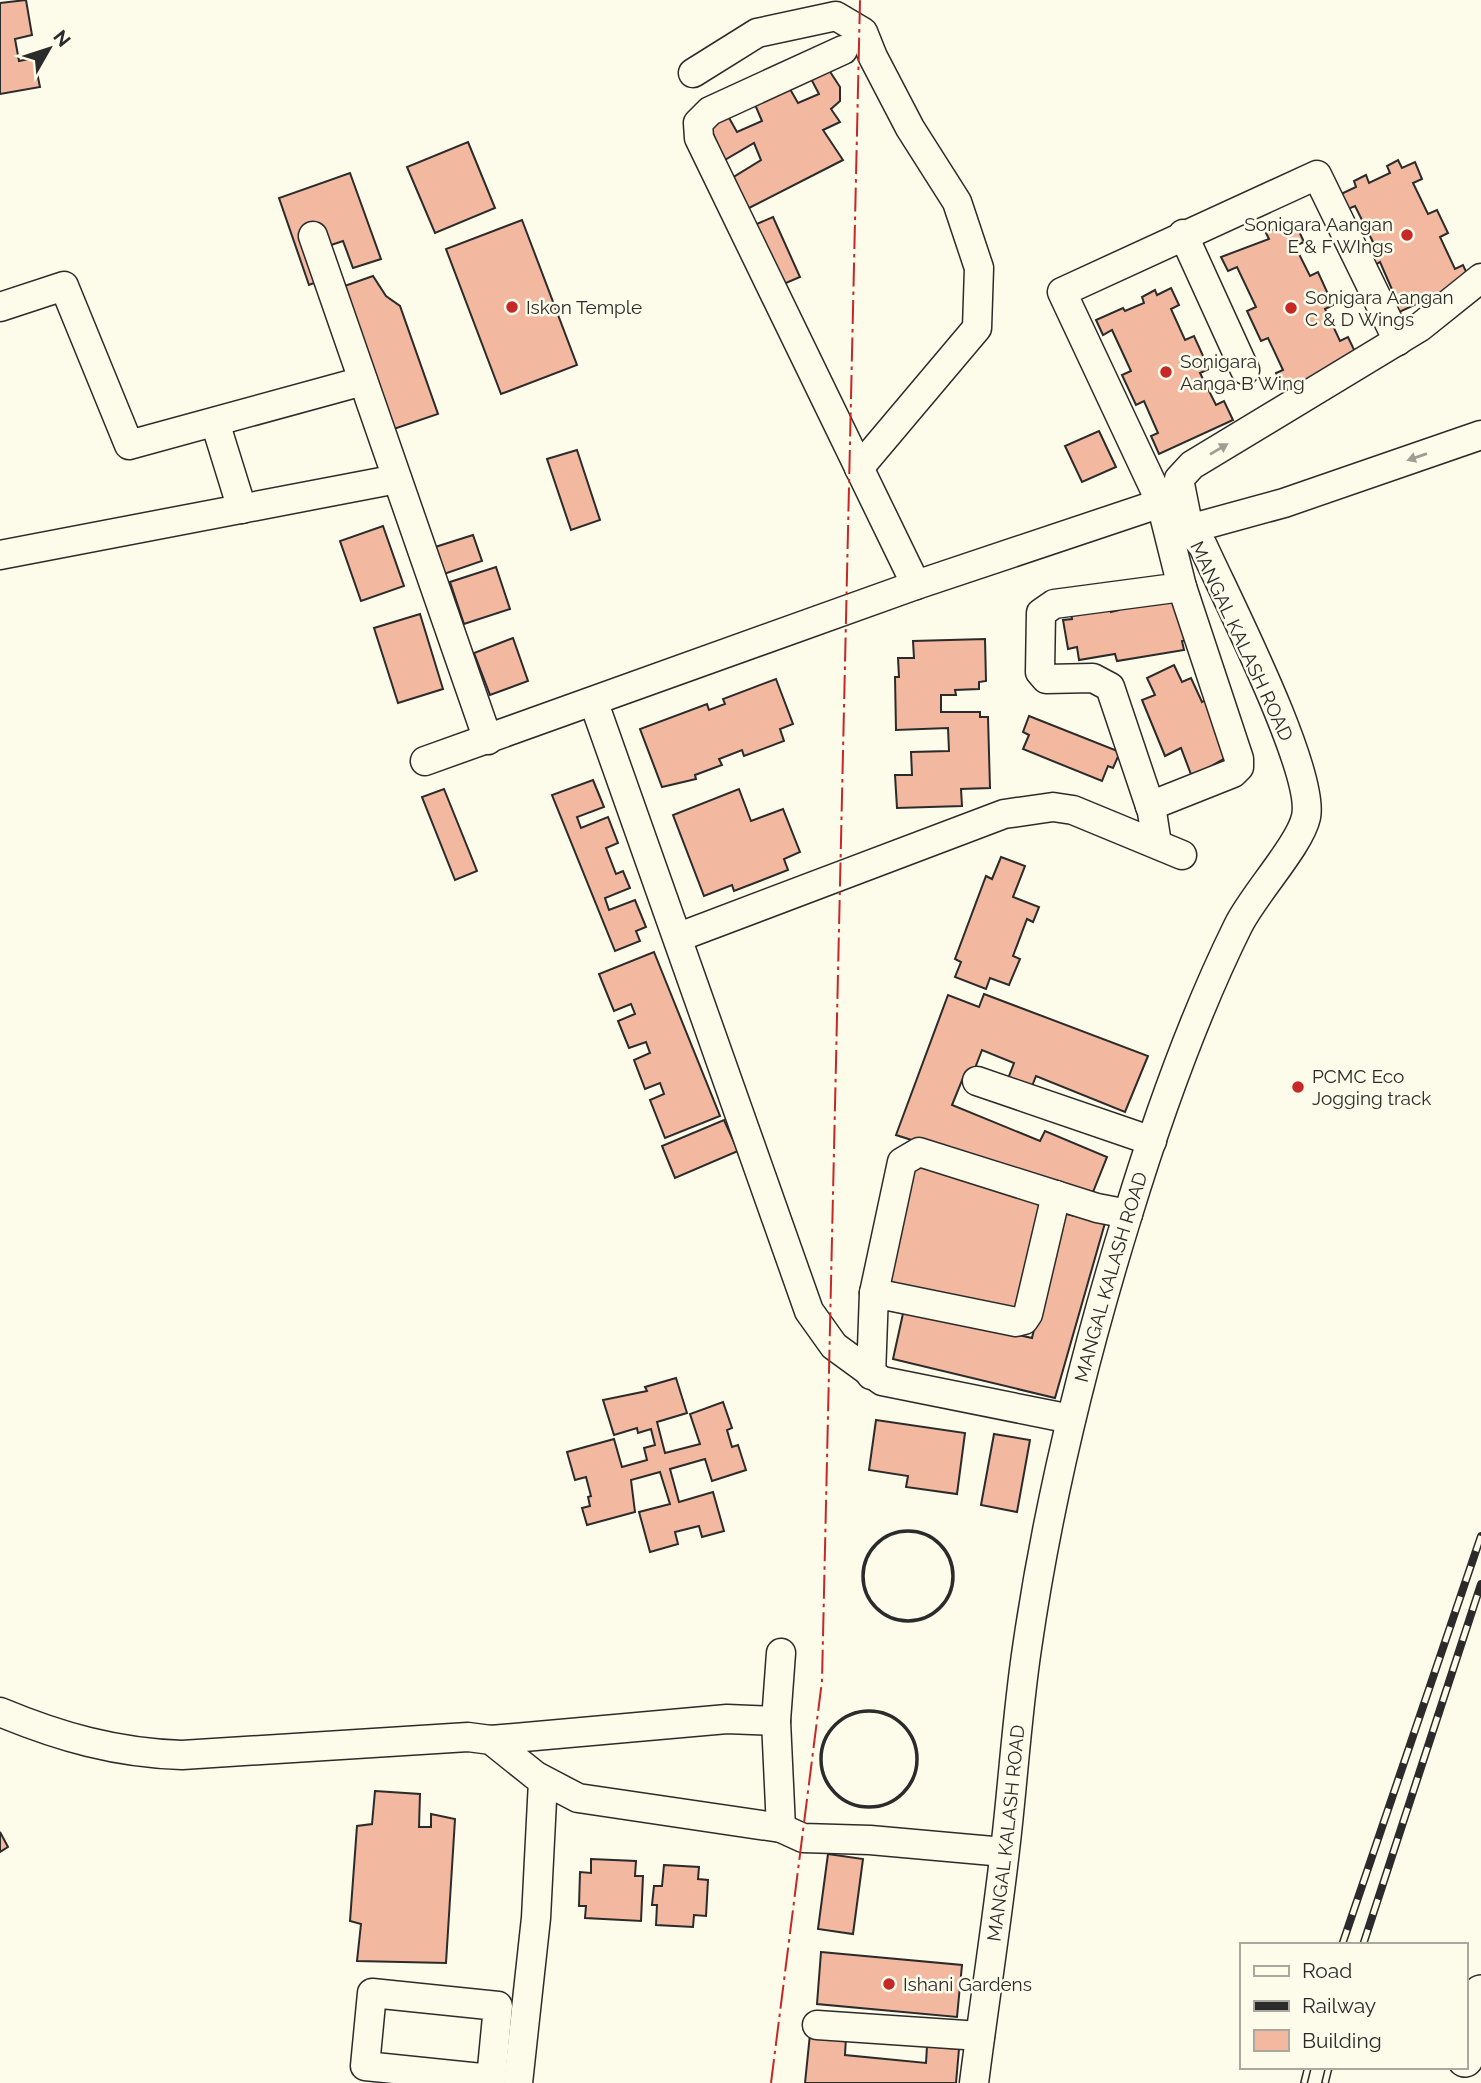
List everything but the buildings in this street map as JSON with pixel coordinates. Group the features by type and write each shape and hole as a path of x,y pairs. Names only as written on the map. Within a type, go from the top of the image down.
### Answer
{"main road":[{"path":"1467,2051 1481,1993"}],"street":[{"path":"693,73 757,33 836,16 863,32 910,128 957,202 979,268 977,328 859,468"},
{"path":"843,50 710,111 698,123 699,138 916,585"},
{"path":"1150,806 1233,773 1239,767 1240,759 1182,587 1171,499 1062,292 1183,234 1317,175 1398,341"},
{"path":"1183,234 1245,370"},
{"path":"313,236 488,740"},
{"path":"425,761 916,585 1171,499 1179,479 1192,465 1420,327 1481,278"},
{"path":"0,307 64,286 129,445 363,381"},
{"path":"215,422 242,509"},
{"path":"1189,528 1284,503 1481,435"},
{"path":"0,555 397,479"},
{"name":"MANGAL KALASH ROAD","path":"974,2083 1027,1647 1071,1419 1128,1214 1200,1008 1229,945 1258,892 1300,834 1307,817 1303,782 1279,713 1203,546 1171,499"},
{"path":"679,937 1004,814 1033,808 1073,810 1170,850 1150,806 1110,687 1093,678 1046,678 1040,672 1041,613 1054,604 1182,587"},
{"path":"594,702 809,1311 834,1346 882,1381 1071,1419"},
{"path":"976,1081 1152,1141"},
{"path":"871,1375 874,1293 902,1162 911,1154 919,1152 1056,1195 1128,1214"},
{"path":"874,1293 1016,1322 1024,1320 1028,1314 1056,1195"},
{"path":"781,1653 776,1721 781,1828"},
{"path":"0,1713 66,1737 110,1749 182,1755 447,1737 491,1740 727,1719 776,1721"},
{"path":"491,1740 543,1781 578,1798 781,1828 803,1838 870,1840 1004,1852"},
{"path":"518,2083 536,1919 543,1781"},
{"path":"372,1993 498,2006 497,2012 491,2079 365,2066 372,1993"},
{"path":"497,2012 525,2015"},
{"path":"817,2025 980,2036"}],"railway":[{"path":"1343,1943 1481,1536"},
{"path":"1364,1943 1481,1584"},
{"path":"1304,2083 1308,2069"},
{"path":"1325,2083 1328,2069"}],"wall":[{"path":"908,1531 925,1535 940,1544 949,1559 953,1576 949,1593 940,1608 925,1617 908,1621 891,1617 876,1608 867,1593 863,1576 867,1559 876,1544 891,1535 908,1531"},
{"path":"869,1711 888,1714 903,1725 914,1740 917,1759 914,1778 903,1793 888,1804 869,1807 850,1804 835,1793 824,1778 821,1759 824,1740 835,1725 850,1714 869,1711"}],"power":[{"path":"771,2083 822,1681 860,0"}],"place":[{"name":"Sonigara Aangan E & F WIngs","path":"1407,235"},
{"name":"Iskon Temple","path":"512,307"},
{"name":"Sonigara Aangan C & D Wings","path":"1291,308"},
{"name":"Sonigara Aanga B Wing","path":"1166,372"},
{"name":"PCMC Eco Jogging track","path":"1298,1087"},
{"name":"Ishani Gardens","path":"889,1984"}]}
